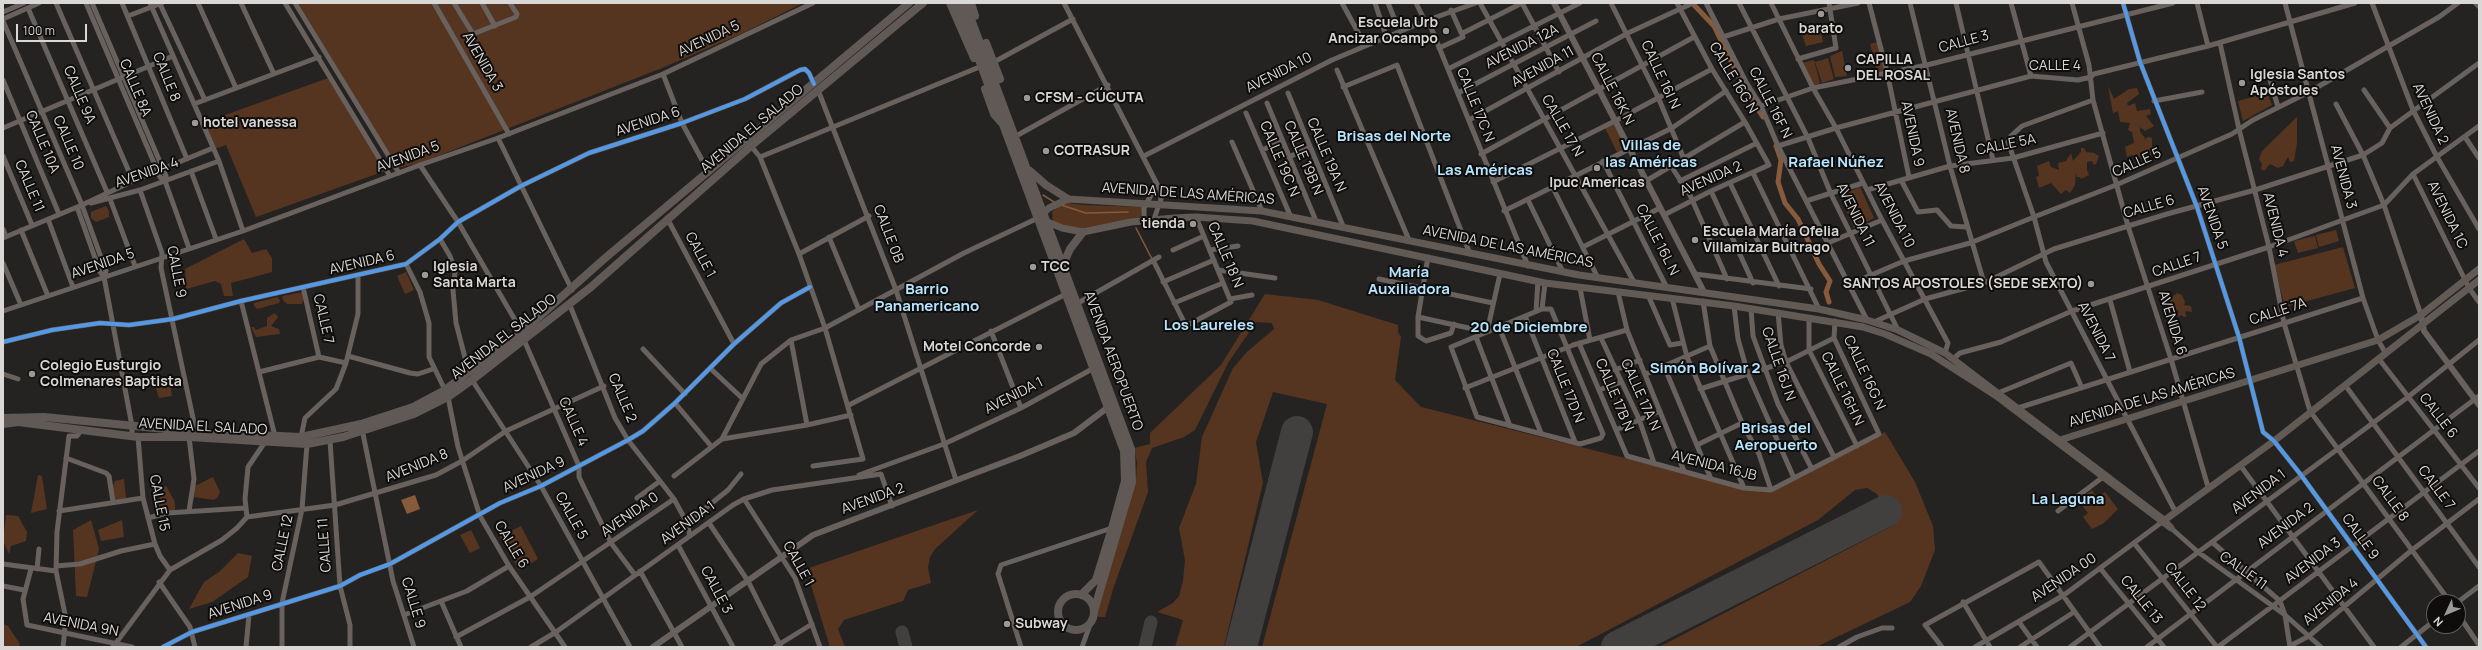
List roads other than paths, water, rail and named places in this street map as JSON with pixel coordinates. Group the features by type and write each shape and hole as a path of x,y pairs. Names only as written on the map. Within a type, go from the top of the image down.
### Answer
{"main road":[{"name":"AVENIDA EL SALADO","path":"3,418 44,417 265,442 307,444 330,441 447,394 605,276 667,218 751,146 909,3"},
{"name":"AVENIDA EL SALADO","path":"523,336 604,259 816,87 923,3"},
{"path":"950,3 994,114 1008,125"},
{"path":"958,3 973,32"},
{"path":"965,3 973,32 1008,125"},
{"path":"971,3 994,62 1010,109 1008,125"},
{"name":"AVENIDA AEROPUERTO","path":"1008,125 1016,136 1044,213 1066,294 1094,368 1132,449 1133,473 1130,492 1094,611"},
{"name":"AVENIDA AEROPUERTO","path":"1008,125 1048,222 1078,303 1111,405 1126,466 1123,490 1096,580 1081,595"},
{"path":"1027,168 1065,200 1044,213"},
{"name":"AVENIDA DE LAS AMÉRICAS","path":"1065,200 1146,203 1262,211 1290,215 1579,276 1634,282 1830,311 1871,321 1898,330 1945,353 2060,440 2249,382 2378,340 2421,315 2479,269"},
{"name":"AVENIDA DE LAS AMÉRICAS","path":"1048,222 1062,228 1083,232 1144,220 1196,217 1275,225 1541,282 1602,291 1648,295 1778,312 1832,321 1885,334 1931,354 1995,395 2171,528"},
{"path":"1063,264 1070,249 1083,232"},
{"path":"1579,276 1582,280 1580,288"},
{"path":"1598,278 1596,284 1602,291"},
{"path":"2060,440 2163,521 2274,441 2310,411 2380,360 2479,280"},
{"path":"1817,319 1820,314 1819,309"},
{"path":"1830,311 1828,315 1832,321"},
{"name":"AVENIDA EL SALADO","path":"3,424 18,422 135,437 192,434 301,437 362,428"},
{"path":"1071,595 1081,595 1090,601 1094,611 1091,622 1085,627 1074,630 1067,627 1060,619 1059,608 1062,601 1071,595"}],"street":[{"path":"3,12 24,3"},
{"path":"3,20 39,3"},
{"path":"56,3 133,181"},
{"name":"CALLE 8A","path":"86,3 121,78"},
{"name":"CALLE 8A","path":"92,3 121,78 165,181 189,248"},
{"name":"CALLE 8","path":"122,3 187,160"},
{"path":"198,3 236,88"},
{"path":"241,3 274,74"},
{"path":"285,3 390,176"},
{"path":"294,3 399,173"},
{"name":"AVENIDA 3","path":"434,3 509,134"},
{"path":"454,3 472,34 495,26 516,16 510,3"},
{"path":"482,3 495,26"},
{"name":"AVENIDA 5","path":"3,311 104,276 243,231 420,165 509,134 662,74 813,3"},
{"path":"1064,3 1108,85 1162,194 1154,219"},
{"path":"1344,3 1365,45"},
{"path":"1375,3 1386,36"},
{"path":"1388,3 1395,20"},
{"name":"CALLE 17C N","path":"1416,3 1439,48 1504,211 1528,266"},
{"name":"AVENIDA 10","path":"1144,156 1365,45 1451,10 1476,3"},
{"name":"CALLE 17 N","path":"1480,3 1491,20 1515,64 1527,90 1577,176 1634,282"},
{"path":"1463,33 1522,3 1560,72"},
{"name":"CALLE 16K N","path":"1554,3 1704,292"},
{"path":"1448,70 1580,3"},
{"name":"CALLE 16I N","path":"1611,3 1628,33 1658,97 1684,159"},
{"name":"CALLE 16G N","path":"1677,3 1712,69 1745,122 1769,165"},
{"name":"AVENIDA 11","path":"1469,120 1560,72 1628,33 1679,8 1693,3"},
{"name":"CALLE 16F N","path":"1706,3 1748,87 1761,106 1778,146 1806,201 1871,321"},
{"name":"AVENIDA 11","path":"1739,3 1786,98 1808,138 1831,194 1898,330"},
{"name":"AVENIDA 10","path":"1771,3 1813,88 1836,128 1882,220 1948,343 1945,353"},
{"path":"1798,59 1836,48 1829,3"},
{"path":"1723,37 1779,19 1830,10 1858,3"},
{"name":"AVENIDA 9","path":"1868,3 1887,72 1909,177"},
{"name":"AVENIDA 8","path":"1910,3 1927,65 1950,166 1970,243 1984,283"},
{"path":"1956,3 1976,91 1994,160"},
{"path":"2012,3 2031,76"},
{"name":"AVENIDA 6","path":"2072,3 2080,27 2091,77 2093,100 2116,185 2171,359 2182,402 2208,488"},
{"name":"AVENIDA 5","path":"2123,3 2125,15 2154,101 2176,158 2181,162 2197,208 2239,337 2249,382 2263,432 2274,441"},
{"name":"CALLE 3","path":"1761,106 1813,88 1927,65 1968,53 2174,3"},
{"path":"2196,3 2208,46"},
{"name":"AVENIDA 3","path":"2285,3 2363,298 2378,340 2386,354"},
{"name":"CALLE 4","path":"1778,146 1935,100 1976,91 2031,76 2078,80 2091,77 2094,74 2220,43 2290,21 2355,3"},
{"name":"AVENIDA 2","path":"2372,3 2387,46 2413,110 2437,157 2479,229"},
{"name":"CALLE 5","path":"1850,284 1904,261 1970,243 2034,218 2116,185 2239,129 2309,92 2439,17 2458,3"},
{"path":"2476,3 2479,6"},
{"path":"128,16 151,5 161,4 204,100"},
{"path":"151,5 219,161 243,231"},
{"name":"CALLE 9A","path":"28,8 107,192"},
{"path":"1439,48 1461,39 1463,33 1451,10"},
{"path":"994,62 1073,19"},
{"name":"CALLE 10","path":"3,20 106,271 104,276 135,437"},
{"name":"AVENIDA 12A","path":"1458,93 1596,21"},
{"path":"1482,154 1694,37"},
{"name":"AVENIDA 4","path":"2220,43 2239,129 2269,247 2284,323 2310,411"},
{"path":"3,128 173,56"},
{"path":"194,104 319,57"},
{"name":"CALLE 6","path":"1871,321 1925,299 1984,283 2044,254 2128,226 2197,208 2363,155 2382,143 2390,128 2479,63"},
{"path":"1343,87 1397,65 1470,254"},
{"path":"760,156 977,68"},
{"name":"AVENIDA 6","path":"3,342 52,330 106,322 129,325 173,319 241,301 358,276 406,264 440,239 458,222 521,186 589,153 682,123 745,99 805,69 816,87"},
{"path":"1493,182 1560,147 1615,121 1712,69"},
{"path":"1337,70 1409,240"},
{"path":"2268,73 2278,108"},
{"path":"662,74 682,123 709,173"},
{"name":"CALLE 10A","path":"3,80 59,214"},
{"path":"1016,136 1108,85"},
{"name":"CALLE 0B","path":"816,87 869,216 896,290 956,480"},
{"path":"2364,90 2390,128"},
{"path":"1504,211 1672,128 1726,91"},
{"path":"2154,101 2202,92"},
{"name":"CALLE 19A N","path":"1288,93 1343,226"},
{"name":"AVENIDA 7","path":"2093,100 2022,126 2011,136 2008,142 2034,218 2044,254 2175,511"},
{"name":"CALLE 19B N","path":"1267,103 1316,221"},
{"path":"2336,104 2363,155 2384,204 2421,315 2422,325 2449,365 2477,398 2479,405"},
{"name":"CALLE 19C N","path":"1246,113 1290,215"},
{"path":"1646,181 1745,122"},
{"name":"CALLE 7","path":"1953,359 1960,354 2001,342 2072,311 2110,300 2269,247 2342,221 2384,204 2413,174 2479,126"},
{"name":"CALLE 5A","path":"1867,190 1950,166 2013,158 2103,133"},
{"path":"2465,137 2479,158"},
{"path":"498,138 572,290"},
{"path":"1262,150 1283,141"},
{"path":"1232,142 1262,211"},
{"path":"1680,181 1757,143"},
{"path":"751,146 760,156 799,254 825,328 849,405 863,459 813,466"},
{"path":"1289,157 1310,147"},
{"name":"AVENIDA 4","path":"5,237 79,206 107,192 213,148"},
{"name":"CALLE 11","path":"3,156 32,226"},
{"name":"AVENIDA 4","path":"79,206 140,190 219,161"},
{"name":"CALLE 16L N","path":"1603,161 1667,288"},
{"path":"420,165 458,222 523,336"},
{"name":"AVENIDA 2","path":"1664,215 1692,200 1769,165"},
{"path":"1671,166 1692,200 1727,279"},
{"path":"191,171 216,239"},
{"path":"1753,173 1811,289 1819,309"},
{"name":"AVENIDA 1C","path":"2413,174 2469,288 2479,302"},
{"path":"1901,180 1918,212 1937,210 1951,226 1966,227"},
{"path":"1730,183 1779,286"},
{"path":"1806,201 1863,183"},
{"path":"1144,220 1142,213 1157,184"},
{"path":"1553,188 1598,278"},
{"name":"CALLE 9","path":"140,190 162,253 161,258 173,319 192,434 194,479 189,511"},
{"path":"1711,191 1753,283"},
{"path":"110,199 135,266"},
{"path":"1528,200 1563,272"},
{"path":"1583,247 1660,208"},
{"path":"722,439 761,364 791,340 825,328 964,253 1044,213"},
{"path":"799,254 869,216"},
{"name":"CALLE 18 N","path":"1196,217 1231,301"},
{"name":"CALLE 1","path":"667,218 734,344"},
{"path":"48,219 73,287"},
{"path":"1828,243 1882,220"},
{"path":"3,229 5,237"},
{"path":"21,230 48,296"},
{"path":"1173,250 1204,236"},
{"path":"829,237 859,310"},
{"path":"440,239 450,256 455,272 454,290 456,323 471,377"},
{"path":"1210,250 1238,246"},
{"path":"1078,303 1154,262 1159,257"},
{"path":"1428,257 1418,317 1418,336 1426,341 1451,332 1454,324"},
{"path":"1164,282 1214,260"},
{"path":"1154,262 1186,326 1231,301 1252,294"},
{"path":"3,263 21,305"},
{"path":"406,264 420,292 429,323 428,342 433,368 447,394"},
{"path":"1218,270 1275,278"},
{"path":"1487,332 1500,274"},
{"path":"1694,274 1753,283 1811,289"},
{"path":"301,437 305,418 336,389 346,363 358,314 358,276"},
{"path":"1379,279 1493,303"},
{"path":"1541,282 1542,309"},
{"path":"1536,311 1541,282"},
{"path":"1174,303 1223,283"},
{"name":"CALLE 7","path":"303,287 319,357"},
{"name":"AVENIDA 9","path":"163,647 192,632 340,586 360,575 390,564 480,516 500,503 541,486 628,440 643,431 675,403 711,369 734,344 781,303 810,287"},
{"path":"1580,288 1590,340"},
{"path":"1618,292 1627,330 1684,471"},
{"path":"849,405 991,331 1066,294"},
{"path":"1648,295 1670,345 1682,343"},
{"name":"CALLE 16L N","path":"1672,298 1682,343 1687,357 1719,434 1744,488"},
{"name":"CALLE 7A","path":"2018,408 2363,298"},
{"path":"2110,300 2130,372"},
{"path":"241,301 274,436"},
{"path":"1702,302 1710,346 1742,423 1759,454 1771,490"},
{"name":"CALLE 2","path":"569,303 604,386 615,418 628,440 674,499 687,523 690,536"},
{"path":"1734,306 1738,339 1748,374 1794,478"},
{"path":"1549,308 1573,346 1602,436 1583,444 1477,417 1451,347 1542,309 1549,308"},
{"name":"CALLE 16J N","path":"1751,308 1754,336 1778,404 1812,469"},
{"path":"1778,312 1780,345 1786,362 1834,458"},
{"name":"CALLE 17D N","path":"1525,316 1575,442"},
{"path":"1418,317 1487,332"},
{"name":"CALLE 16H N","path":"1809,318 1810,350 1857,446"},
{"name":"CALLE 16G N","path":"1832,321 1834,338 1879,434"},
{"path":"1499,327 1541,433"},
{"path":"1465,388 1573,346 1627,330"},
{"path":"991,331 1021,408"},
{"name":"CALLE 4","path":"523,336 579,466 579,477 611,543 635,575"},
{"path":"1476,337 1510,426"},
{"name":"CALLE 17A N","path":"1601,338 1615,370 1640,419 1654,463"},
{"path":"1700,389 1724,380 1786,362 1834,338"},
{"path":"791,340 807,425"},
{"name":"AVENIDA 1","path":"2070,647 2268,501 2372,422 2408,397 2479,340"},
{"name":"CALLE 17B N","path":"1573,346 1599,390 1628,456"},
{"path":"1646,374 1710,346"},
{"path":"643,349 685,394"},
{"path":"348,356 410,373 418,374 433,368"},
{"path":"259,372 319,357 346,363"},
{"path":"1615,370 1640,360"},
{"name":"CALLE 6","path":"2380,360 2479,488"},
{"path":"1998,392 2071,363 2082,388"},
{"path":"1664,366 1711,478"},
{"name":"AVENIDA 1","path":"851,478 944,444 1021,408 1094,368"},
{"path":"711,369 742,398"},
{"path":"3,374 18,379"},
{"name":"CALLE 5","path":"471,377 541,486 630,647"},
{"path":"1599,390 1621,382"},
{"name":"CALLE 7","path":"2345,385 2479,567"},
{"name":"AVENIDA 8","path":"247,516 335,505 377,494 436,475 462,461 506,431 604,386"},
{"name":"CALLE 6","path":"447,394 462,461 480,516 509,566 565,647"},
{"name":"AVENIDA 2","path":"2147,647 2245,571 2477,398"},
{"path":"675,403 711,446"},
{"name":"AVENIDA 2","path":"653,647 748,581 781,556 819,532 892,506 1074,433 1092,421 1111,405"},
{"path":"1616,430 1660,411"},
{"name":"CALLE 8","path":"2310,411 2444,594"},
{"path":"674,476 722,439 807,425 851,415"},
{"path":"1697,445 1742,423"},
{"name":"CALLE 9","path":"362,428 377,494 390,564 414,647"},
{"path":"63,647 66,619 56,568 59,511 69,436 77,436 82,429"},
{"name":"AVENIDA 16JB","path":"1628,456 1744,488 1771,490 1879,434"},
{"name":"CALLE 15","path":"135,437 143,498 148,518 160,556 170,570"},
{"name":"CALLE 11","path":"330,441 340,586 350,625 350,647"},
{"name":"CALLE 9","path":"2274,441 2327,510 2426,647"},
{"path":"114,645 159,582 170,570 222,540 237,528 247,516 244,508 248,467 265,442"},
{"name":"CALLE 12","path":"282,647 282,603 302,509 307,444"},
{"name":"AVENIDA 3","path":"2218,647 2479,451"},
{"path":"66,458 106,473 109,476 113,502"},
{"path":"2240,466 2320,571 2374,647"},
{"path":"687,523 728,490 741,474"},
{"name":"AVENIDA 1","path":"531,647 556,632 640,571 744,499 772,490 881,474 892,506"},
{"path":"2058,511 2103,477"},
{"path":"637,498 660,481"},
{"path":"59,511 143,498"},
{"name":"AVENIDA 0","path":"456,636 530,597 674,499"},
{"name":"CALLE 1","path":"744,499 798,584 820,647"},
{"name":"AVENIDA 4","path":"2290,647 2309,636 2412,550 2479,499"},
{"path":"148,518 167,513 244,508"},
{"name":"AVENIDA 00","path":"1975,647 2064,595 2163,521"},
{"path":"709,523 748,581 779,646 812,624"},
{"path":"1021,647 998,574 1001,565 1112,528"},
{"name":"CALLE 11","path":"2171,528 2198,552 2234,580 2285,615 2321,647"},
{"path":"2212,542 2280,601 2285,615 2290,647"},
{"name":"CALLE 12","path":"2134,543 2218,647"},
{"path":"3,564 31,569 56,568 80,564 121,551 155,544"},
{"name":"CALLE 3","path":"678,545 733,647"},
{"path":"37,569 39,549"},
{"path":"1942,647 1925,624 2039,562 2100,647"},
{"path":"404,615 477,586 509,566"},
{"name":"CALLE 13","path":"2100,568 2164,647"},
{"path":"3,586 24,590 31,569"},
{"path":"640,571 682,647"},
{"path":"159,582 192,632 195,647"},
{"path":"2466,596 2479,586"},
{"name":"AVENIDA 9N","path":"24,590 23,599 27,626 114,645 132,647"},
{"path":"441,601 461,647"},
{"path":"1964,602 1990,647"},
{"path":"2020,647 2074,612"},
{"path":"246,647 249,615"},
{"path":"1082,647 1091,622"},
{"path":"2019,622 2037,647"},
{"path":"2466,626 2479,645 2476,647"},
{"path":"2401,647 2426,627"},
{"path":"1839,647 1857,637 1882,628 1892,628"}],"waterway":[{"path":"1694,5 1714,26 1744,88 1763,117"},
{"path":"1776,146 1781,160 1778,182 1785,203 1798,219 1819,264 1830,281 1826,292 1829,302"},
{"path":"1043,195 1054,202"},
{"path":"1061,205 1086,213 1128,212"},
{"path":"1136,228 1152,259"}],"place":[{"name":"barato","path":"1821,14"},
{"name":"Escuela Urb Ancizar Ocampo","path":"1446,31"},
{"name":"CAPILLA DEL ROSAL","path":"1848,68"},
{"name":"Iglesia Santos Apóstoles","path":"2242,83"},
{"name":"CFSM - CÚCUTA","path":"1027,98"},
{"name":"hotel vanessa","path":"195,123"},
{"name":"COTRASUR","path":"1046,151"},
{"name":"Ipuc Americas","path":"1597,168"},
{"name":"tienda","path":"1193,224"},
{"name":"Escuela María Ofelia Villamizar Buitrago","path":"1695,240"},
{"name":"TCC","path":"1033,267"},
{"name":"Iglesia Santa Marta","path":"425,275"},
{"name":"SANTOS APOSTOLES (SEDE SEXTO)","path":"2091,284"},
{"name":"Motel Concorde","path":"1039,347"},
{"name":"Colegio Eusturgio Colmenares Baptista","path":"32,374"},
{"name":"Subway","path":"1007,624"}],"district":[{"name":"Brisas del Norte","path":"1394,137"},
{"name":"Villas de las Américas","path":"1651,154"},
{"name":"Rafael Núñez","path":"1836,163"},
{"name":"Las Américas","path":"1485,171"},
{"name":"María Auxiliadora","path":"1409,282"},
{"name":"Barrio Panamericano","path":"927,298"},
{"name":"Los Laureles","path":"1209,326"},
{"name":"20 de Diciembre","path":"1529,328"},
{"name":"Simón Bolívar 2","path":"1705,369"},
{"name":"Brisas del Aeropuerto","path":"1776,438"},
{"name":"La Laguna","path":"2068,500"}]}
